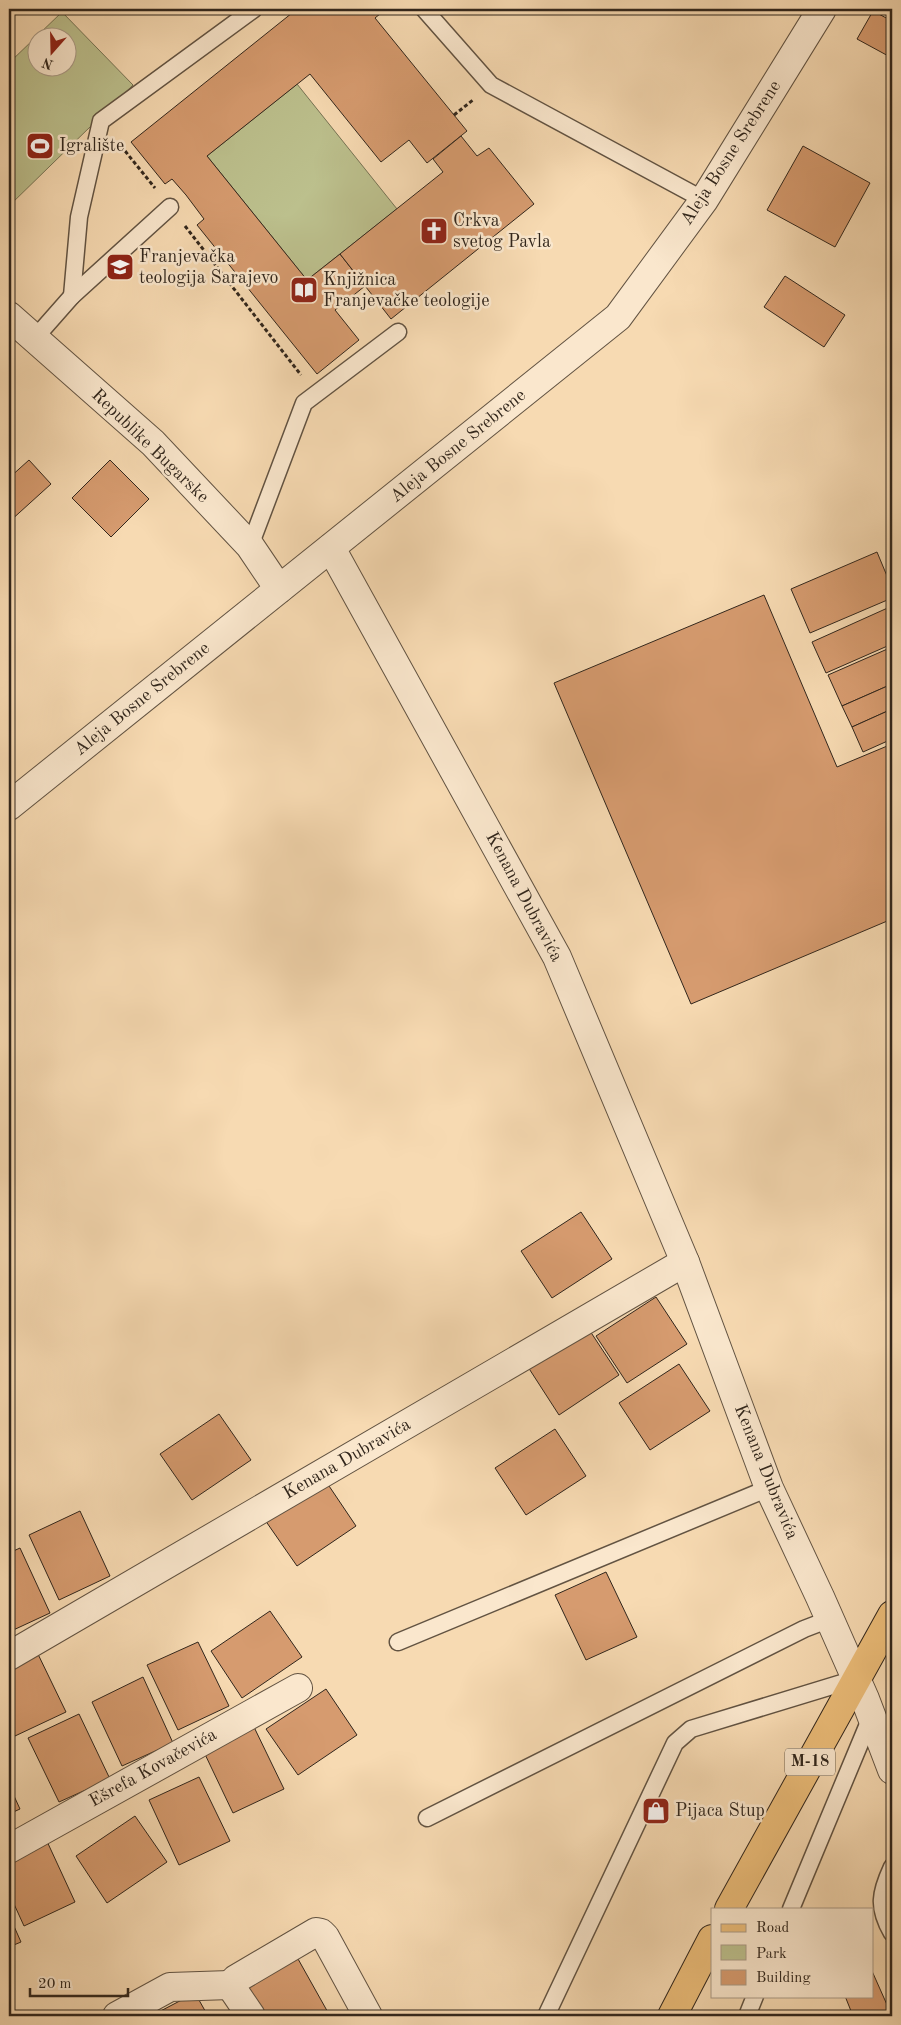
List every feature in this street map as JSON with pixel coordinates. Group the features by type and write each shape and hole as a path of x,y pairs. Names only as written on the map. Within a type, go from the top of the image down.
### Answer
{"main road":[{"name":"M-18","path":"730,1908 892,1615"},
{"path":"672,2016 711,1941"}],"street":[{"name":"Aleja Bosne Srebrene","path":"9,806 618,317 704,200 822,9"},
{"name":"Republike Bugarske","path":"9,316 153,443 250,546 279,588"},
{"name":"Kenana Dubravića","path":"331,548 557,957 685,1262 769,1488 856,1678 892,1770"},
{"name":"Kenana Dubravića","path":"9,1656 685,1262"},
{"name":"Ešrefa Kovačevića","path":"9,1849 298,1688"},
{"path":"117,2016 170,1987 230,1985 236,1979 316,1932 321,1933 368,2016"},
{"path":"230,1985 251,2016"}],"lane":[{"path":"72,296 80,217 101,120 254,9"},
{"path":"424,9 490,85 704,200"},
{"path":"35,338 72,296 170,207"},
{"path":"250,546 304,403 398,332"},
{"path":"398,1642 769,1488"},
{"path":"427,1818 804,1629 830,1620"},
{"path":"546,2016 675,1743 681,1735 691,1729 856,1678"},
{"path":"791,1908 871,1716"},
{"path":"892,1867 880,1904 892,1933"},
{"path":"746,2016 754,1998"}],"path":[{"path":"101,120 316,393"}],"green space":[{"name":"Igralište","path":"62,12 78,28 45,28"},
{"name":"Igralište","path":"78,28 133,85 9,206 9,63 28,45 28,78 78,78"},
{"path":"297,84 397,209 307,280 207,156"}],"building":[{"path":"297,9 386,9 375,18 467,131 427,163 409,140 381,162 310,74 207,156 307,280 340,254 365,286 335,310 359,340 317,374 197,225 204,219 186,195 172,179 165,184 131,142"},
{"path":"873,11 892,21 892,58 857,39"},
{"name":"Crkva svetog Pavla","path":"461,136 477,156 489,148 534,204 391,319 340,254 443,172 433,159"},
{"path":"803,146 870,183 835,247 767,210"},
{"path":"785,276 845,315 824,347 764,307"},
{"path":"29,460 51,484 9,522 9,478"},
{"path":"110,460 149,499 111,537 72,498"},
{"path":"877,552 892,588 892,598 810,633 791,589"},
{"path":"764,595 837,767 892,744 892,919 691,1004 554,683"},
{"path":"892,606 892,644 826,673 812,642"},
{"path":"892,647 892,684 842,706 828,675"},
{"path":"892,684 892,709 852,727 842,706"},
{"path":"892,709 892,739 863,752 852,727"},
{"path":"581,1212 612,1259 552,1298 521,1251"},
{"path":"656,1297 687,1344 627,1383 596,1336"},
{"path":"588,1328 619,1375 559,1415 528,1367"},
{"path":"679,1364 710,1411 650,1450 619,1403"},
{"path":"219,1414 251,1460 192,1500 160,1454"},
{"path":"555,1429 586,1476 526,1515 495,1468"},
{"path":"325,1480 356,1526 297,1566 265,1520"},
{"path":"80,1511 110,1576 59,1600 29,1535"},
{"path":"20,1548 50,1613 9,1632 9,1553"},
{"path":"606,1572 637,1637 586,1660 555,1595"},
{"path":"270,1611 302,1657 242,1698 211,1651"},
{"path":"198,1642 229,1706 178,1730 147,1665"},
{"path":"35,1648 66,1712 15,1736 9,1723 9,1660"},
{"path":"143,1677 173,1743 122,1766 92,1702"},
{"path":"326,1689 357,1735 298,1775 266,1729"},
{"path":"79,1714 110,1779 59,1802 28,1738"},
{"path":"253,1725 284,1789 233,1813 202,1748"},
{"path":"199,1777 230,1841 179,1865 149,1800"},
{"path":"9,1785 20,1809 9,1814"},
{"path":"135,1816 167,1862 107,1903 76,1856"},
{"path":"45,1837 75,1902 24,1926 9,1893 9,1854"},
{"path":"9,1915 21,1942 9,1947"},
{"path":"293,1950 330,2016 266,2016 243,1978"},
{"path":"874,1976 892,2016 853,2016 846,1998 874,1998"},
{"path":"195,1993 208,2016 151,2016"}],"place":[{"name":"Igralište","path":"40,146"},
{"name":"Crkva svetog Pavla","path":"434,231"},
{"name":"Franjevačka teologija Sarajevo","path":"120,267"},
{"name":"Knjižnica Franjevačke teologije","path":"304,290"},
{"name":"Pijaca Stup","path":"656,1811"}]}
